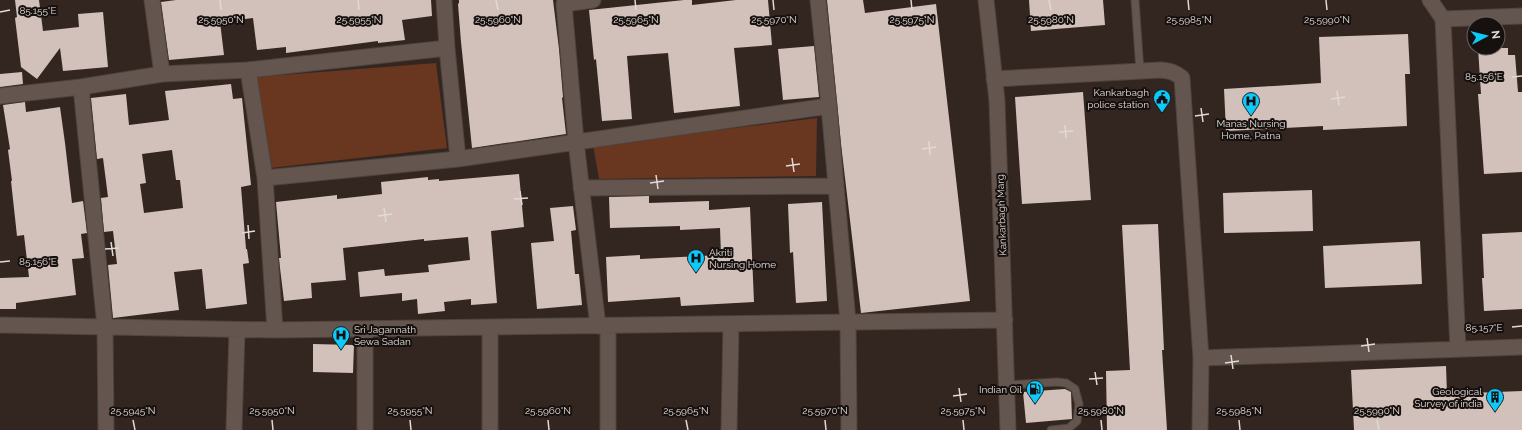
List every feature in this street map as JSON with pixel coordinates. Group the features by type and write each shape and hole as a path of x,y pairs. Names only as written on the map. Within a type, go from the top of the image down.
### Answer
{"street":[{"path":"152,0 162,74"},
{"path":"444,0 447,48 458,159"},
{"path":"593,0 564,4 576,142 603,326 608,430"},
{"path":"818,0 848,322 849,430"},
{"name":"Kankarbagh Marg","path":"986,0 997,101 1008,430"},
{"path":"1430,0 1443,18 1458,349"},
{"path":"1443,18 1522,16"},
{"path":"0,96 81,87 162,74 248,70 447,48"},
{"path":"248,70 265,178 275,330"},
{"path":"994,79 1140,71 1170,71 1177,73 1182,78 1201,358 1200,430"},
{"path":"81,87 104,327 106,430"},
{"path":"265,178 458,159 829,106"},
{"path":"582,188 836,186"},
{"path":"0,326 275,330 1005,320"},
{"path":"729,430 731,324"},
{"path":"490,327 490,430"},
{"path":"365,329 365,430"},
{"path":"234,430 237,330"},
{"path":"1201,358 1522,347"}],"lane":[{"path":"1135,0 1140,71"},
{"path":"1007,385 1057,382 1066,383 1075,389 1079,404 1077,421 1069,428 1051,430"}],"shaded area":[{"path":"436,63 447,148 270,168 256,77"},
{"path":"817,118 816,176 599,179 593,145"}],"building":[{"path":"15,0 39,0 43,31 79,27 78,14 103,12 108,67 63,71 60,48 37,79 21,67 15,18 17,17"},
{"path":"176,0 431,0 432,16 402,20 405,40 378,43 378,41 286,53 286,47 257,50 253,18 220,22 224,55 169,60 161,2"},
{"path":"459,0 553,0 559,49 566,134 472,148 461,42"},
{"path":"692,0 692,5 736,0 768,0 772,45 734,48 740,106 674,113 668,53 627,56 632,119 602,121 596,59 594,60 589,10"},
{"path":"827,0 863,0 865,13 936,4 970,301 861,313 841,144"},
{"path":"1029,0 1103,0 1105,25 1031,31"},
{"path":"1408,34 1410,74 1405,74 1407,126 1323,130 1323,126 1226,131 1224,89 1321,83 1319,37"},
{"path":"814,46 819,97 783,100 778,49"},
{"path":"1506,48 1508,48 1508,55 1515,55 1518,92 1522,92 1522,172 1484,174 1478,94 1481,94 1479,56 1506,56"},
{"path":"22,72 23,84 0,87 0,74"},
{"path":"231,84 233,99 242,98 251,185 241,187 246,249 249,263 243,264 247,304 206,309 202,269 174,272 179,310 113,318 108,265 117,264 113,231 104,232 101,198 108,197 103,158 97,159 91,98 126,94 129,125 169,120 165,91","holes":["172,150 176,180 180,180 183,208 144,213 140,184 146,183 142,154"]},
{"path":"1083,92 1091,200 1022,204 1015,97"},
{"path":"25,102 26,112 60,107 72,203 83,201 87,233 81,234 84,258 72,259 76,295 16,303 16,309 0,309 0,278 29,277 24,235 17,236 8,150 10,149 3,105"},
{"path":"519,174 524,227 491,231 497,303 471,305 471,299 444,302 445,311 418,314 417,299 402,301 402,293 360,297 358,272 384,269 385,276 429,272 428,265 470,260 468,237 424,241 424,239 343,248 346,280 311,283 312,298 284,301 279,258 281,258 276,202 337,195 337,199 382,194 381,182 428,177 428,180 439,179 439,181"},
{"path":"1312,190 1313,231 1224,233 1223,193"},
{"path":"649,196 649,203 709,201 709,210 750,207 754,302 681,306 680,297 608,302 606,257 640,255 640,259 721,255 720,228 680,230 680,226 610,228 609,197"},
{"path":"822,202 827,301 796,303 793,252 790,253 788,204"},
{"path":"573,206 576,230 571,231 575,274 579,274 582,305 537,309 531,243 554,241 550,208"},
{"path":"1158,224 1164,350 1162,350 1167,430 1107,430 1106,371 1130,370 1122,225"},
{"path":"1522,232 1522,309 1484,311 1482,234"},
{"path":"1420,241 1422,284 1325,288 1323,246"},
{"path":"313,344 354,345 353,373 313,372"},
{"path":"1446,366 1447,394 1522,391 1522,430 1354,430 1351,370"},
{"path":"1065,389 1071,392 1072,419 1026,423 1023,392"}],"place":[{"name":"Kankarbagh police station","path":"1162,113"},
{"name":"Manas Nursing Home, Patna","path":"1251,116"},
{"name":"Akriti Nursing Home","path":"696,273"},
{"name":"Sri Jagannath Sewa Sadan","path":"341,350"},
{"name":"Indian Oil","path":"1035,404"},
{"name":"Geological Survey of india","path":"1495,412"}]}
